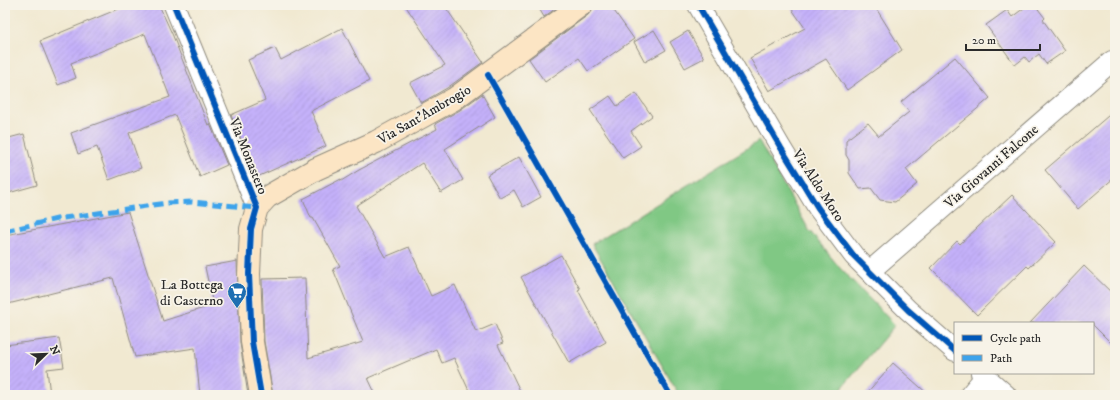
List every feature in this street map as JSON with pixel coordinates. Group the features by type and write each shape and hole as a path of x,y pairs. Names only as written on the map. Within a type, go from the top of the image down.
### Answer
{"street":[{"name":"Via Monastero","path":"174,5 257,208 251,229 249,274 252,342 261,395"},
{"name":"Via Sant'Ambrogio","path":"257,208 267,197 316,169 376,142 454,99 581,5"},
{"name":"Via Aldo Moro","path":"698,5 773,135 818,208 854,256 908,310 954,350"},
{"name":"Via Giovanni Falcone","path":"870,271 1112,61"},
{"path":"970,395 983,375 1006,395"}],"green space":[{"path":"759,141 809,230 839,267 895,325 836,395 679,395 592,244"}],"building":[{"path":"128,5 159,5 173,36 208,125 210,124 227,165 200,177 175,115 129,133 141,168 109,180 97,147 78,154 71,133 170,97 145,34 71,63 76,78 58,85 40,41"},
{"path":"405,5 444,5 483,62 447,88 421,103 410,83 445,65"},
{"path":"537,5 560,5 544,17"},
{"path":"593,5 610,5 634,39 588,71 579,58 545,82 529,59 588,15 592,10"},
{"path":"789,5 874,5 902,50 847,90 826,59 769,91 750,58 805,28"},
{"path":"1028,5 1035,5 1045,18 1043,20 1065,51 1046,64 1039,54 1029,62 1025,57 1015,65 986,25 1007,10 1012,17"},
{"path":"342,28 369,81 311,111 326,146 257,177 231,115 265,100 248,60 275,48 281,60"},
{"path":"654,30 666,50 645,62 634,42"},
{"path":"688,31 704,58 685,68 670,42"},
{"path":"955,57 990,98 906,169 917,184 895,202 880,200 871,188 860,189 849,173 849,160 846,155 846,140 868,123 879,136 909,112 901,102"},
{"path":"636,93 652,116 631,131 641,146 623,158 590,110 610,96 617,106"},
{"path":"482,94 495,117 445,149 463,180 441,193 422,163 356,206 385,257 409,247 431,296 455,285 476,332 495,324 503,343 498,345 522,395 471,395 454,358 442,363 436,349 368,378 376,395 273,395 264,341 262,279 305,278 308,358 363,342 333,269 340,266 313,218 311,218 303,199 341,179 341,181 437,129 435,124 460,110"},
{"path":"1115,110 1115,177 1078,209 1045,170"},
{"path":"24,134 37,185 5,194 5,139"},
{"path":"519,157 541,197 523,207 514,190 500,198 487,175"},
{"path":"1012,195 1056,242 1029,268 1027,266 977,315 931,268 957,241 960,244"},
{"path":"128,212 163,321 213,305 205,267 237,261 240,343 248,395 200,395 195,348 135,357 113,278 8,304 5,288 5,235"},
{"path":"561,255 580,289 578,290 606,342 569,363 521,277"},
{"path":"1084,266 1115,296 1115,347 1094,326 1094,322 1031,322"},
{"path":"59,338 64,367 47,369 50,395 5,395 5,345"},
{"path":"893,363 929,395 865,395"}],"marked path":[{"path":"5,231 57,219 167,203 192,202 257,208"}],"cycle path":[{"path":"174,5 257,208 251,229 249,274 252,342 261,395"},
{"path":"698,5 781,148 818,208 854,256 908,310 954,350"},
{"path":"488,75 670,395"}],"place":[{"name":"La Bottega di Casterno","path":"237,309"}]}
